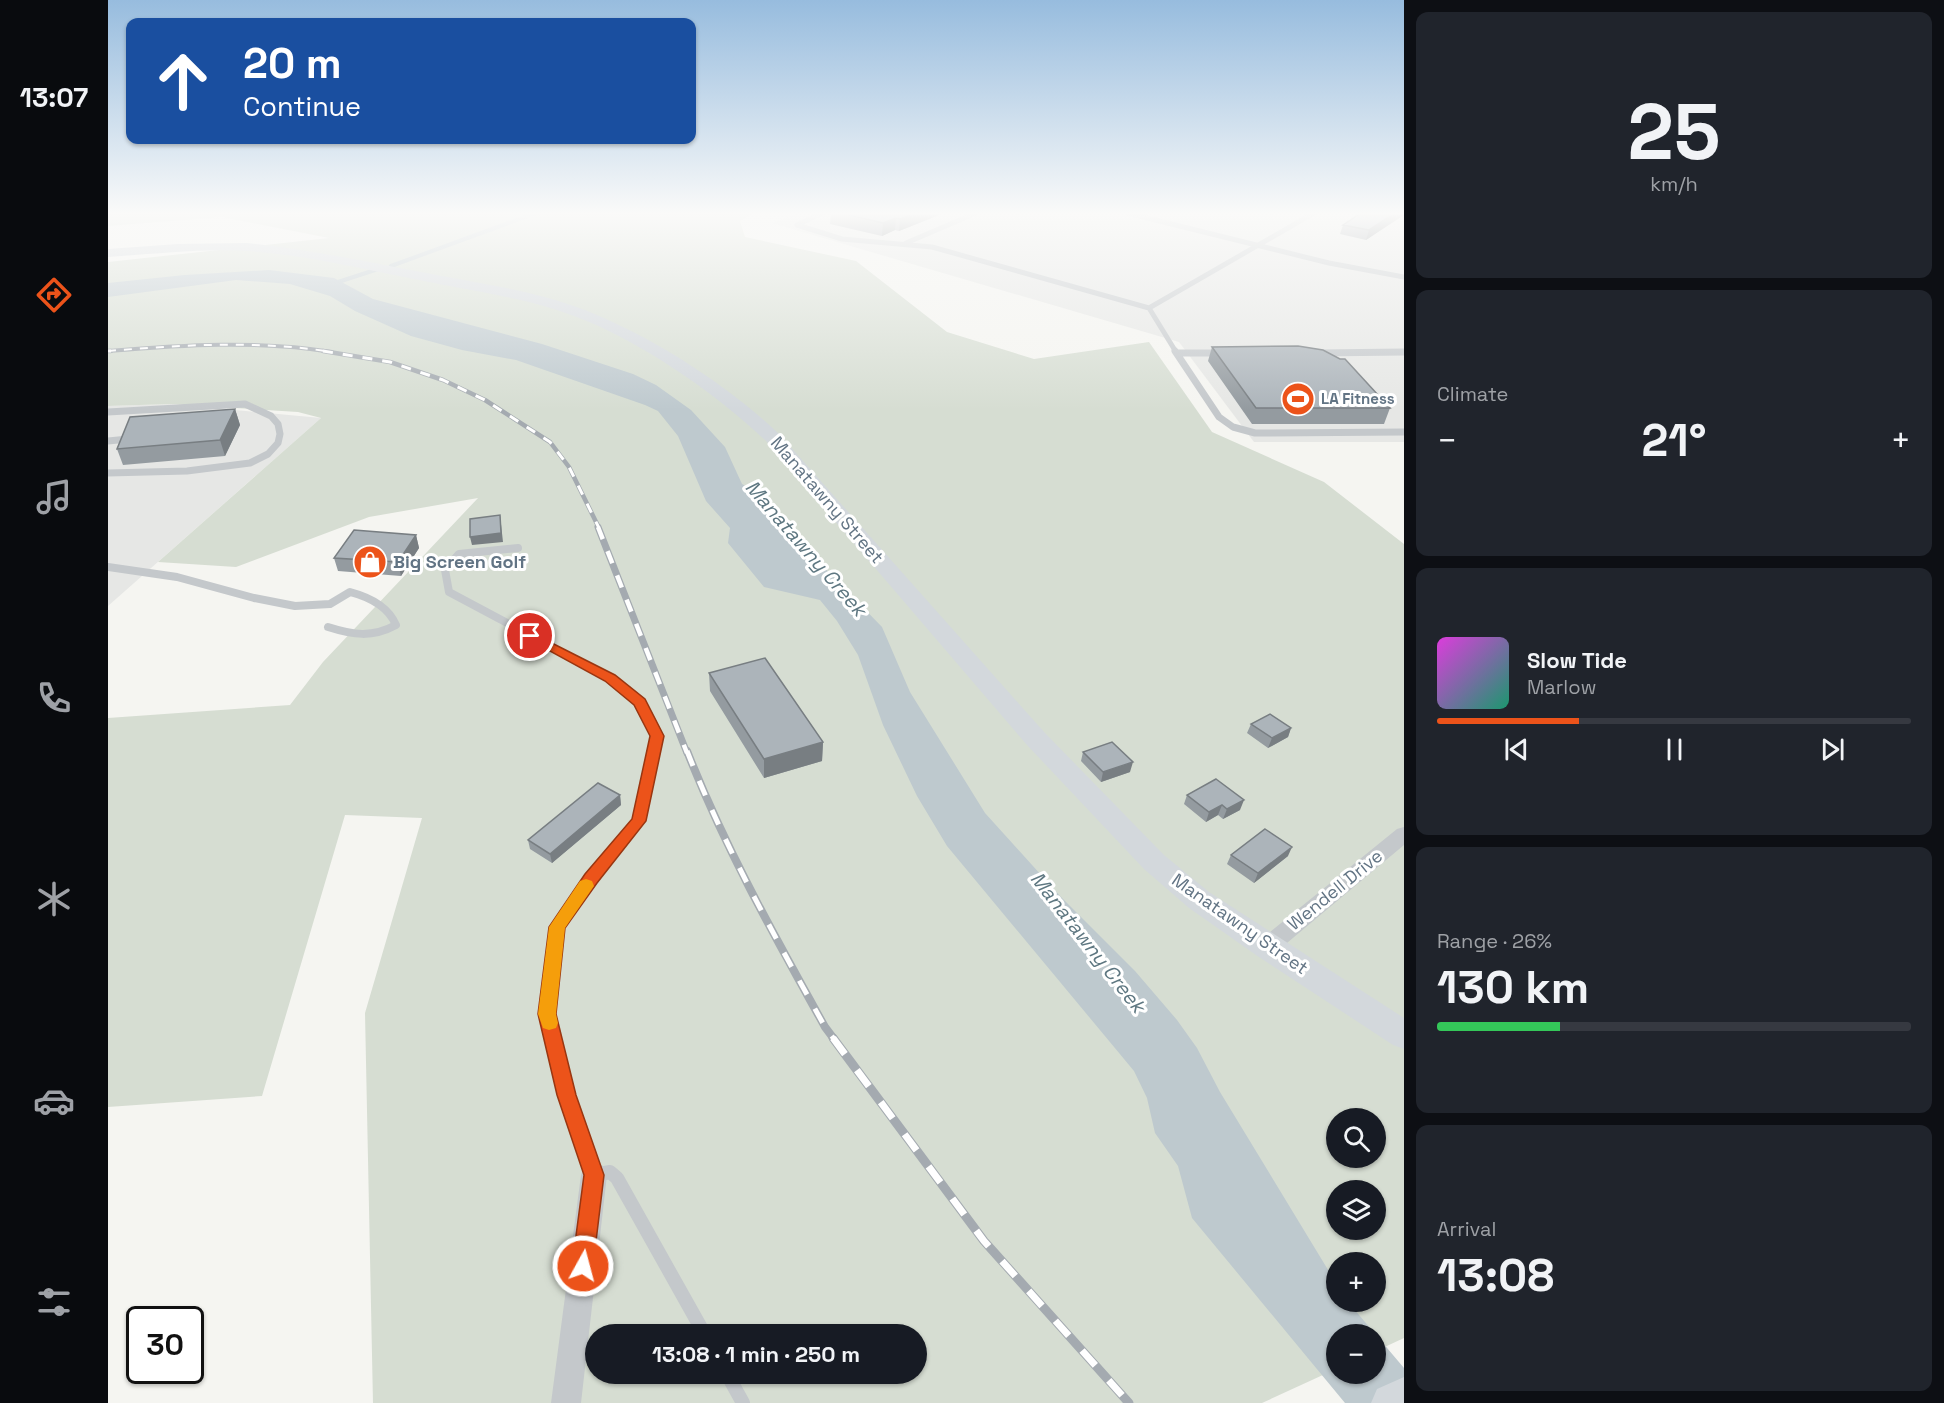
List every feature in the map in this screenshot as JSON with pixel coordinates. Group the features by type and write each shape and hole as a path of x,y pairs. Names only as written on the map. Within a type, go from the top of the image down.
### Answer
{"street":[{"name":"Manatawny Street","path":"429,278 528,298 579,314 624,334 663,356 746,412 773,438 1036,739 1154,862 1200,900 1404,1035"},
{"name":"Wendell Drive","path":"1267,946 1404,834"},
{"path":"566,1403 594,1175"},
{"path":"1391,1403 1404,1397"}],"lane":[{"path":"1044,278 1149,308 1201,278"},
{"path":"1149,308 1153,318 1219,417 1233,427 1255,433 1404,432"},
{"path":"1308,353 1404,352"},
{"path":"1177,354 1233,353"},
{"path":"108,412 245,404 265,411 278,423 281,433 278,444 260,461 198,468 108,473"},
{"path":"108,441 128,439"},
{"path":"518,548 459,554 445,570 449,592 610,678 640,702 657,736 639,821 591,879 557,927 547,1014 567,1095 594,1175 610,1172 616,1178 699,1324"},
{"path":"108,567 176,577 240,595 309,607 338,602 350,592 382,607 394,618 396,626 385,632 354,636 328,627"},
{"path":"733,1384 743,1403"}],"shaded area":[{"path":"108,278 878,278 947,332 1034,359 1149,342 1212,432 1324,482 1404,544 1404,1338 1386,1346 1386,1324 1326,1324 1326,1374 1262,1403 373,1403 365,1013 422,818 345,815 262,1096 108,1107 108,718 290,705 323,662 478,498 369,517 236,567 158,562 321,418 298,412 171,404 108,406"},
{"path":"962,278 1404,278 1404,442 1254,442 1179,342"},
{"path":"171,404 321,418 108,606 108,406"}],"water":[{"name":"Manatawny Creek","path":"152,278 335,278 373,299 542,344 633,374 656,385 691,410 725,447 742,484 767,497 776,518 882,627 910,692 985,813 1061,897 1135,971 1177,1020 1197,1048 1220,1092 1326,1267 1326,1312 1356,1312 1367,1324 1326,1324 1326,1380 1192,1218 1178,1166 1155,1133 1147,1098 1134,1071 947,846 917,796 883,725 858,655 837,621 820,600 764,587 728,543 730,528 706,501 678,436 658,411 516,360 462,350 411,336 355,311 330,296 290,284 236,280 108,297 108,283"},
{"path":"1386,1347 1404,1368 1404,1403 1345,1403 1329,1384 1386,1384"}],"building":[{"name":"LA Fitness","path":"1298,346 1323,350 1340,359 1345,359 1390,408 1256,408 1212,347"},
{"path":"235,409 220,440 117,449 130,417"},
{"path":"500,515 501,533 470,537 470,519"},
{"path":"354,530 416,535 398,562 334,558"},
{"path":"765,658 823,742 764,759 709,673"},
{"path":"1270,714 1291,728 1272,738 1251,724"},
{"path":"1112,742 1133,762 1103,772 1083,752"},
{"path":"1216,779 1244,800 1227,809 1222,805 1209,812 1187,795"},
{"path":"598,783 620,795 550,854 528,840"},
{"path":"1265,829 1292,847 1258,873 1231,855"}],"waterway":[{"path":"335,283 349,278"}],"railway":[{"path":"111,351 108,351 248,345 332,352"},
{"path":"323,351 390,362 443,380 485,400 550,442 569,467 599,528"},
{"path":"598,527 687,753"},
{"path":"687,751 718,823 752,892 787,959 834,1039"},
{"path":"833,1038 984,1241 1129,1403"}],"slow traffic":[{"path":"549,1023 547,1014 557,927 586,886"}],"place":[{"name":"LA Fitness","path":"1298,399"},
{"name":"Big Screen Golf","path":"370,562"}],"route":[{"path":"530,636 610,678 640,702 657,736 639,821 591,879 557,927 547,1014 567,1095 594,1175 583,1266"}]}
